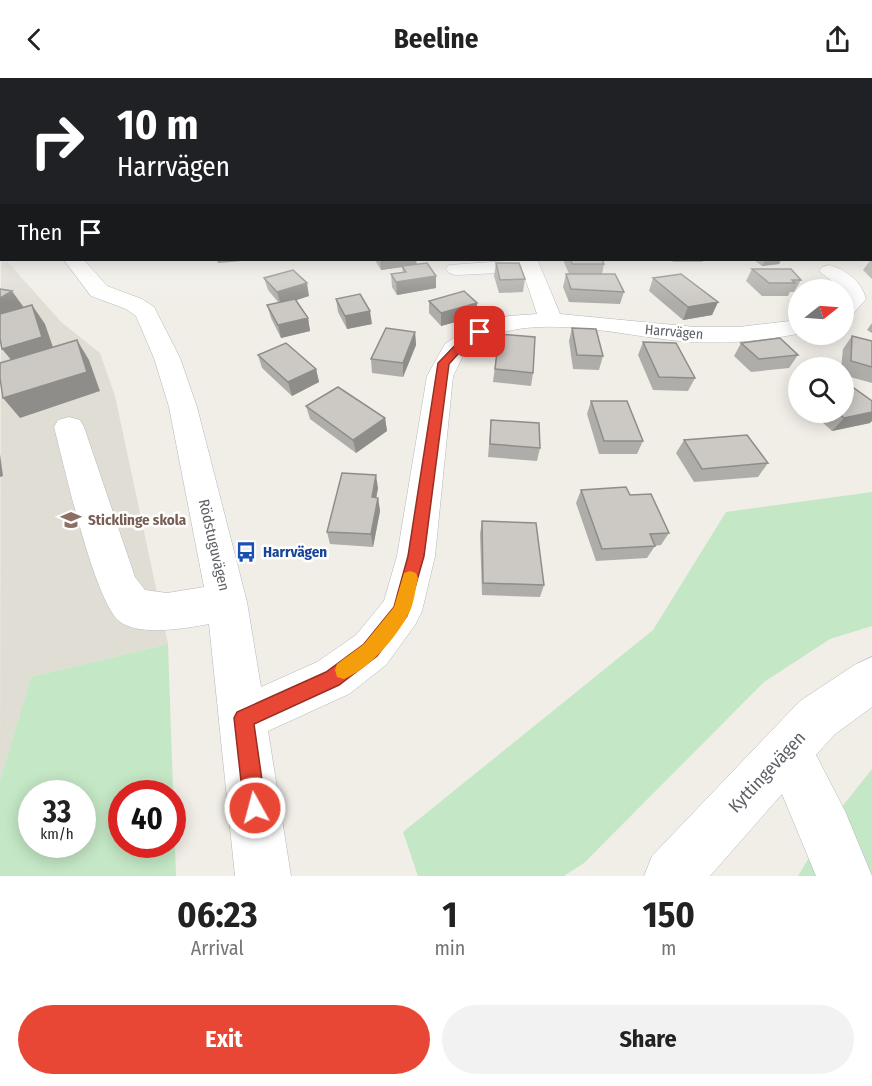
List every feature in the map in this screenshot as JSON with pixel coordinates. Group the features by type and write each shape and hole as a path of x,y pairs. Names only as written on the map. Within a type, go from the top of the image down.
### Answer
{"street":[{"name":"Rödstuguvägen","path":"75,261 99,291 134,304 146,312 183,407 227,602 263,876"},
{"path":"456,269 531,266 551,320"},
{"path":"829,271 841,279"},
{"name":"Harrvägen","path":"244,718 333,678 371,650 401,611 416,556 443,363 464,341 480,332 517,322 551,320 721,336 788,328"},
{"path":"69,427 118,586 134,608 167,612 227,602"},
{"name":"Kyttingevägen","path":"672,876 817,718 872,681"},
{"path":"787,750 826,830 844,876"}],"shaded area":[{"name":"Sticklinge skola","path":"1,261 7,261 61,322 100,353 115,396 168,644 31,677 0,780"}],"green space":[{"path":"872,492 872,626 830,639 764,682 584,863 564,876 418,876 403,832 653,630 726,512"},
{"path":"168,644 173,780 108,780 108,858 175,858 176,876 0,876 0,780 31,677"},
{"path":"872,769 872,876 798,876 833,818"}],"building":[{"path":"571,261 602,261 604,264 572,264"},
{"path":"427,263 436,276 396,282 391,274 406,272 402,266"},
{"path":"496,263 519,263 525,279 500,280"},
{"path":"752,269 791,269 800,279 788,279 788,283 769,283"},
{"path":"293,270 307,283 277,292 264,278"},
{"path":"566,274 615,274 624,292 571,289"},
{"path":"681,274 718,302 688,307 653,278"},
{"path":"0,289 12,291 0,298"},
{"path":"464,291 477,303 441,313 429,301"},
{"path":"360,294 370,311 345,316 336,299"},
{"path":"295,299 308,318 278,325 267,305"},
{"path":"32,305 42,337 2,349 0,314"},
{"path":"386,328 415,332 403,363 371,359"},
{"path":"572,328 596,329 603,356 577,355"},
{"path":"499,334 535,337 533,373 495,369"},
{"path":"854,336 872,341 872,367 854,362 854,357 851,357"},
{"path":"780,338 798,355 759,359 741,343"},
{"path":"77,340 87,372 3,398 0,363"},
{"path":"643,342 676,343 695,378 659,377"},
{"path":"286,343 316,369 288,382 258,355"},
{"path":"338,387 385,418 353,440 306,406"},
{"path":"854,388 872,401 872,412 854,416"},
{"path":"591,401 627,401 643,441 604,441"},
{"path":"491,420 539,423 540,448 490,444"},
{"path":"747,435 768,463 702,469 684,440"},
{"path":"342,473 376,475 372,497 378,498 371,534 327,532"},
{"path":"626,487 630,495 651,494 669,533 650,534 655,546 602,549 581,490"},
{"path":"482,521 536,523 544,585 483,583"}],"slow traffic":[{"path":"344,670 371,650 401,611 410,578"}],"place":[{"name":"Sticklinge skola","path":"71,520"},
{"name":"Harrvägen","path":"246,552"}],"route":[{"path":"255,808 244,718 333,678 371,650 401,611 416,556 443,363 464,341 480,332"}]}
